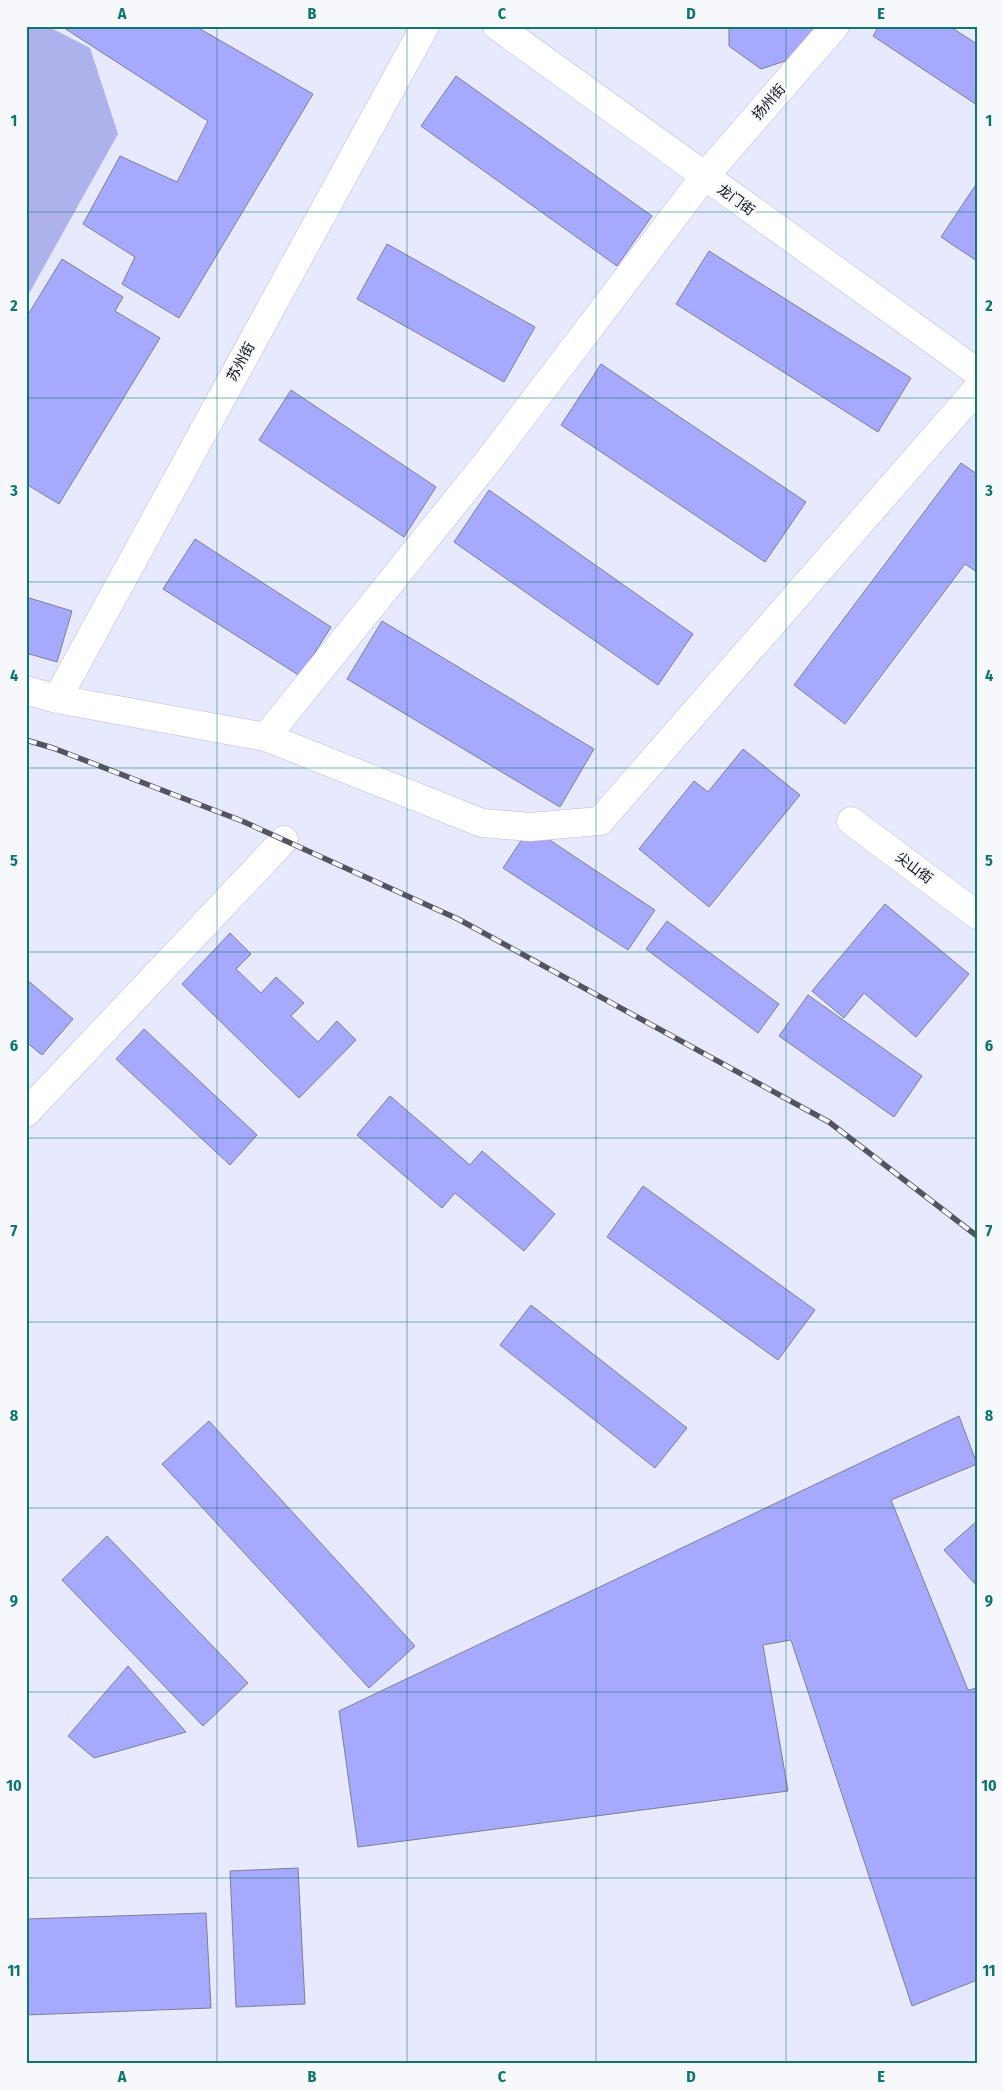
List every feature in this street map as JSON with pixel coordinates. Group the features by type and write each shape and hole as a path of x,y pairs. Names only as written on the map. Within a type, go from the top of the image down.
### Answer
{"street":[{"name":"苏州街","path":"57,698 425,26"},
{"name":"龙门街","path":"496,26 977,372"},
{"name":"扬州街","path":"266,737 489,460 704,177 835,26"},
{"path":"26,690 57,698 266,737 482,823 530,827 600,821 977,389"},
{"name":"尖山街","path":"851,821 977,915"},
{"path":"26,1113 284,840"}],"shaded area":[{"path":"26,26 47,26 90,48 118,134 26,299"}],"building":[{"path":"61,26 195,26 313,94 179,318 122,284 135,257 83,224 120,156 177,182 208,121"},
{"path":"729,26 812,26 813,31 791,59 761,69 729,46"},
{"path":"879,26 949,26 977,44 977,105 873,36"},
{"path":"456,76 652,216 617,266 421,126"},
{"path":"977,183 977,261 941,237"},
{"path":"387,244 535,327 504,382 357,299"},
{"path":"709,251 911,378 878,432 676,304"},
{"path":"62,259 123,297 115,311 160,338 59,504 26,484 26,318"},
{"path":"601,364 806,502 765,562 561,425"},
{"path":"291,390 436,487 404,537 259,440"},
{"path":"961,463 977,474 977,572 965,564 845,724 794,685"},
{"path":"489,490 693,634 658,685 454,542"},
{"path":"195,539 331,627 300,676 163,589"},
{"path":"26,597 72,611 57,662 26,653"},
{"path":"382,621 594,749 560,807 347,679"},
{"path":"743,749 800,795 709,907 639,849 694,781 708,792"},
{"path":"530,827 655,910 628,950 503,868"},
{"path":"885,904 969,974 916,1037 864,993 844,1018 812,991"},
{"path":"667,921 779,1004 758,1033 646,949"},
{"path":"230,933 251,954 236,969 261,993 276,977 304,1003 291,1016 318,1042 337,1021 356,1040 299,1098 182,984"},
{"path":"26,979 73,1019 42,1055 26,1042"},
{"path":"808,995 922,1076 894,1117 779,1036"},
{"path":"144,1029 257,1135 230,1165 116,1059"},
{"path":"390,1096 470,1165 482,1151 555,1214 524,1251 455,1193 442,1208 357,1135"},
{"path":"643,1186 815,1310 778,1360 607,1237"},
{"path":"531,1305 687,1428 655,1468 500,1345"},
{"path":"959,1416 977,1464 891,1500 968,1690 977,1688 977,1980 912,2006 791,1640 763,1645 788,1791 358,1847 339,1711"},
{"path":"209,1421 415,1646 369,1688 162,1464"},
{"path":"977,1521 977,1586 944,1550"},
{"path":"107,1536 248,1683 203,1726 62,1580"},
{"path":"128,1666 186,1732 94,1758 68,1736"},
{"path":"298,1868 305,2004 236,2007 230,1871"},
{"path":"206,1913 211,2008 26,2015 26,1919"}],"railway":[{"path":"26,740 53,748 242,821 458,919 829,1122 977,1236"}]}
